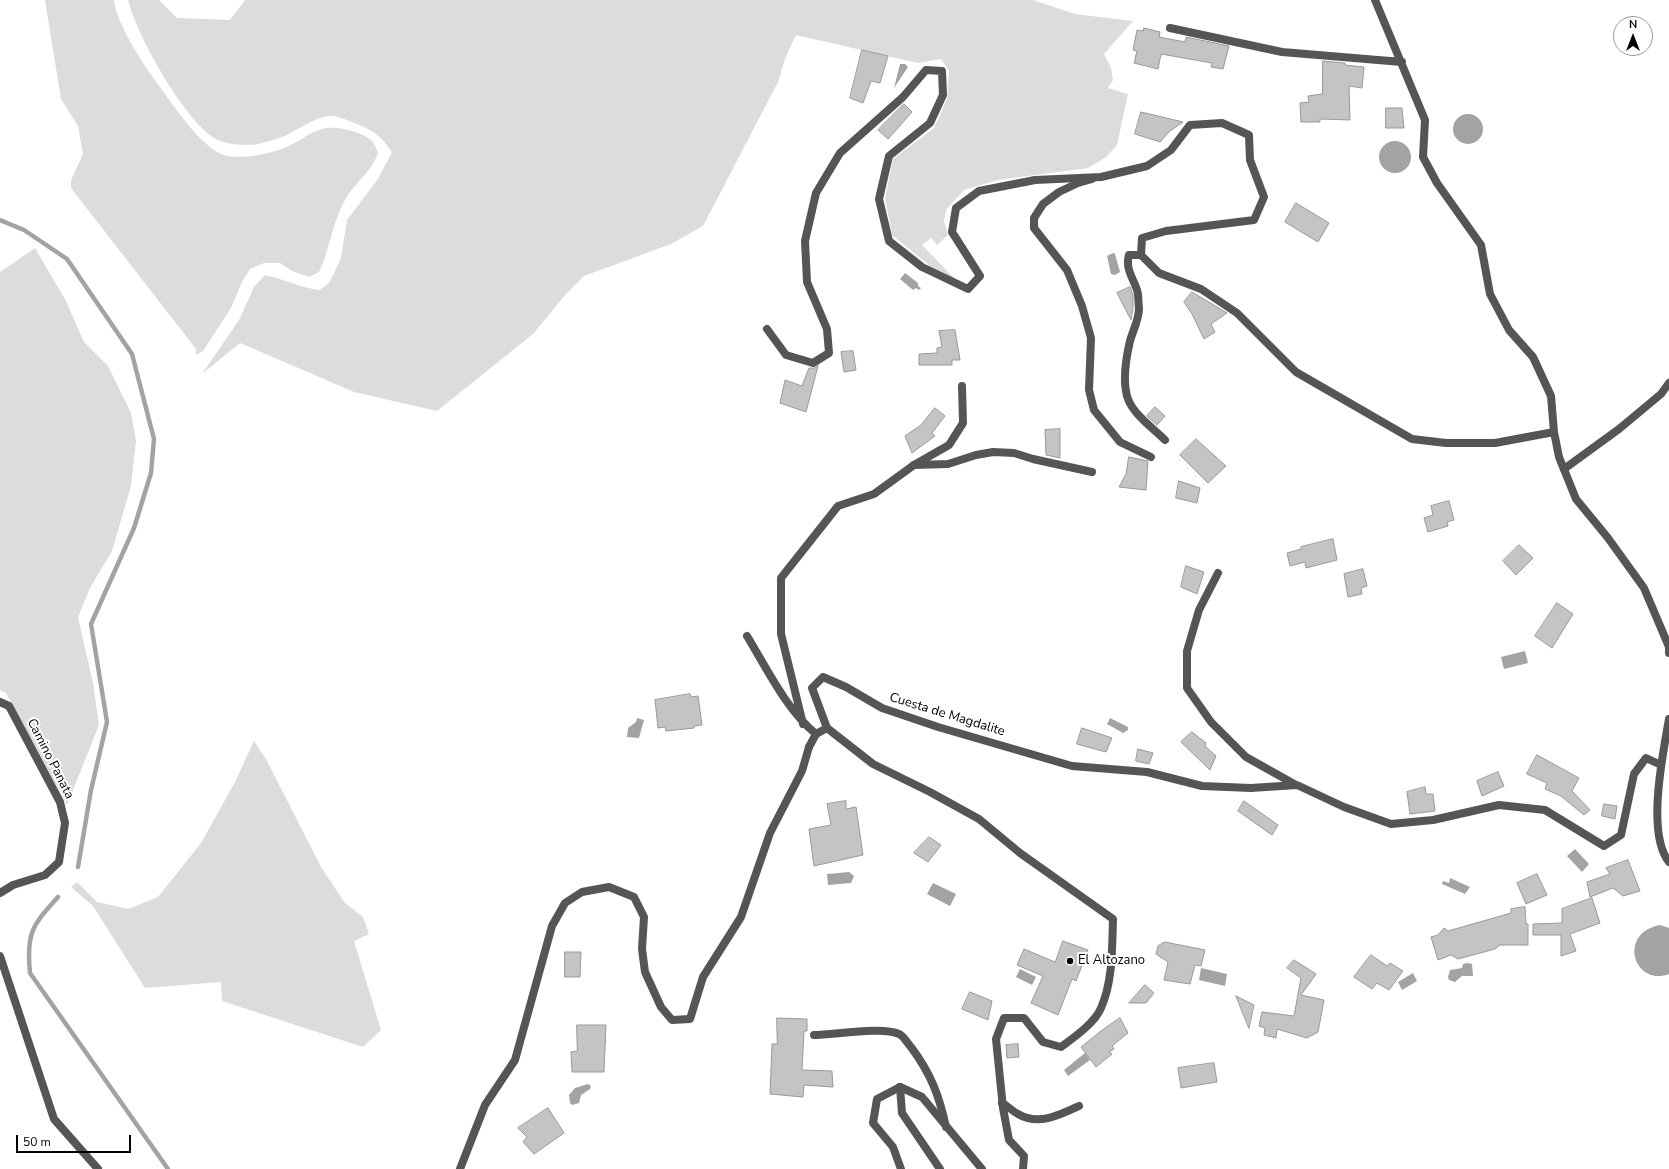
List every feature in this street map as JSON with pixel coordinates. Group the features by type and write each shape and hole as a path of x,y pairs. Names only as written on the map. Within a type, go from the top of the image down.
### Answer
{"street":[{"path":"1375,0 1425,120 1423,157 1437,184 1481,245 1490,294 1509,330 1533,357 1551,396 1554,432 1564,469 1576,499 1608,538 1644,588 1669,647 1669,653"},
{"path":"1170,28 1282,52 1402,62"},
{"path":"767,329 786,355 813,363 829,353 827,329 807,282 805,241 816,193 840,153 903,97 926,70 942,71 942,95 930,123 889,156 880,199 889,241 922,267 968,289 980,276 952,232 956,208 979,191 1035,180 1101,177"},
{"path":"1141,255 1142,238 1166,231 1254,220 1264,197 1250,160 1248,135 1222,123 1190,125 1171,150 1147,166 1078,183 1059,192 1043,204 1034,218 1034,228 1067,270 1082,306 1091,338 1089,390 1094,410 1120,442 1151,457"},
{"path":"1165,440 1133,407 1128,399 1125,373 1130,343 1139,317 1137,291 1128,268 1129,255 1141,255 1159,273 1201,289 1238,312 1296,372 1412,439 1446,443 1495,443 1554,432"},
{"path":"1564,469 1619,429 1661,394 1669,383"},
{"path":"804,724 781,634 781,578 838,506 874,494 914,465 949,445 963,423 962,386"},
{"path":"914,465 948,464 976,455 993,452 1014,452 1033,459 1092,472"},
{"path":"1218,573 1198,610 1187,651 1188,688 1211,722 1246,757 1297,785"},
{"path":"747,636 773,681 804,724 816,734"},
{"name":"Cuesta de Magdalite","path":"1023,1169 1024,1156 1009,1140 1002,1103 996,1039 1004,1018 1024,1018 1043,1042 1061,1047 1079,1033 1101,1009 1110,974 1113,919 1020,853 979,819 930,792 873,764 828,728 812,688 823,677 846,687 882,708 938,727 1072,766 1147,772 1202,786 1251,788 1297,785 1344,807 1391,824 1433,820 1499,805 1545,810 1604,846 1621,835 1634,774 1646,758 1661,765"},
{"name":"Camino Panata","path":"0,702 9,706 60,802 65,823 60,862 45,875 13,885 0,893"},
{"path":"1669,719 1661,765 1657,813 1662,853 1669,862"},
{"path":"460,1169 485,1105 514,1060 552,926 565,903 582,892 609,887 634,897 644,916 642,949 645,972 661,1007 672,1020 690,1019 703,977 741,916 770,833 802,771 809,747 816,734 828,728"},
{"path":"0,956 54,1119 98,1169"},
{"path":"814,1035 875,1031 898,1034 905,1039 928,1071 935,1086 946,1127"},
{"path":"900,1087 922,1097 982,1169"},
{"path":"900,1087 877,1098 873,1123 893,1147 901,1169"},
{"path":"900,1087 902,1113 940,1169"},
{"path":"1002,1103 1017,1114 1035,1119 1054,1118 1079,1106"}],"shaded area":[{"path":"45,0 114,0 125,31 151,75 179,113 206,144 215,151 224,155 246,157 271,152 289,146 307,135 328,128 349,130 369,138 373,142 378,153 367,172 345,200 319,272 309,277 292,271 280,263 264,263 250,269 242,282 231,308 203,351 196,355 196,349 71,188 71,180 83,154 78,126 61,99"},
{"path":"128,0 159,0 177,18 230,20 245,0 1033,0 1075,14 1133,21 1104,54 1111,68 1113,80 1108,88 1128,94 1117,145 1106,157 1088,168 998,180 964,190 946,210 944,221 948,235 937,245 931,238 922,245 958,282 931,267 892,235 885,198 893,159 934,128 947,99 949,71 941,59 918,63 796,35 785,59 778,82 703,226 671,244 584,276 566,294 533,334 437,411 354,392 240,343 202,374 239,320 254,287 265,275 320,290 329,283 341,258 347,220 378,179 392,152 376,134 356,124 334,116 323,117 310,122 287,135 258,144 248,145 226,143 216,139 204,130 190,115 163,76 141,34"},
{"path":"900,64 905,64 908,67 894,88"},
{"path":"1468,114 1479,118 1483,129 1479,140 1468,144 1457,140 1453,129 1457,118"},
{"path":"1392,141 1398,141 1408,148 1411,157 1410,163 1404,170 1398,173 1392,173 1382,166 1379,160 1379,154 1386,144"},
{"path":"35,248 66,301 84,342 108,366 131,413 136,441 131,486 112,551 90,588 78,617 93,683 99,725 67,805 6,693 0,690 0,272"},
{"path":"1113,253 1115,254 1120,272 1115,275 1111,274 1107,256"},
{"path":"905,273 918,283 918,286 921,288 919,290 916,288 913,290 900,279"},
{"path":"1525,651 1528,663 1504,669 1501,657"},
{"path":"637,718 644,720 639,738 627,737 628,728 636,722"},
{"path":"1110,718 1128,727 1128,730 1123,733 1107,724"},
{"path":"254,741 266,759 321,867 345,903 363,917 369,934 354,941 381,1030 363,1047 222,1001 221,982 145,988 93,906 71,887 77,882 97,902 128,909 158,897 201,843 235,782"},
{"path":"1575,849 1589,864 1582,872 1567,856"},
{"path":"849,872 854,876 851,883 828,885 827,874"},
{"path":"1450,878 1470,887 1465,894 1442,884 1443,881 1449,883"},
{"path":"933,883 956,894 950,906 927,894"},
{"path":"1660,925 1669,928 1669,974 1657,976 1647,973 1639,966 1635,957 1635,947 1638,938 1647,930"},
{"path":"1463,964 1472,964 1473,976 1462,976 1455,982 1449,980 1448,977 1450,970 1462,968"},
{"path":"1201,968 1227,974 1225,986 1199,980"},
{"path":"1020,969 1036,977 1032,985 1016,977"},
{"path":"1413,973 1417,981 1402,990 1398,982"},
{"path":"1085,1053 1090,1060 1068,1076 1064,1070"},
{"path":"588,1084 591,1086 590,1089 581,1095 579,1103 572,1105 570,1103 569,1095 575,1088"}],"building":[{"path":"1144,28 1160,32 1159,37 1185,42 1186,37 1229,46 1223,69 1211,67 1212,63 1161,54 1158,69 1134,63 1137,51 1133,50 1137,30 1143,31"},
{"path":"862,50 888,56 880,83 871,81 863,103 850,98"},
{"path":"1323,61 1345,63 1345,65 1364,67 1362,88 1349,86 1350,120 1320,119 1320,122 1301,122 1300,103 1309,102 1308,96 1322,94"},
{"path":"904,104 912,112 888,139 878,130"},
{"path":"1386,108 1402,108 1404,128 1386,128"},
{"path":"1141,112 1183,122 1170,131 1160,142 1135,134"},
{"path":"1296,203 1329,223 1318,242 1285,222"},
{"path":"1130,287 1133,295 1131,320 1117,293"},
{"path":"1192,292 1227,313 1211,324 1215,332 1204,339 1192,314 1184,302"},
{"path":"955,330 960,360 952,360 952,365 919,365 919,354 937,353 937,348 942,347 939,331"},
{"path":"853,351 856,370 844,372 841,352"},
{"path":"818,366 806,412 780,403 785,380 802,386 809,368"},
{"path":"1155,407 1165,416 1157,425 1147,416"},
{"path":"935,408 945,416 932,433 935,436 912,453 905,436 921,425"},
{"path":"1060,429 1060,458 1046,455 1045,430"},
{"path":"1196,439 1226,466 1208,483 1180,455"},
{"path":"1129,457 1148,461 1146,490 1119,487 1126,474"},
{"path":"1179,481 1200,488 1197,503 1176,498"},
{"path":"1449,501 1454,520 1447,522 1448,526 1428,532 1424,518 1433,515 1431,506"},
{"path":"1333,539 1337,560 1306,568 1305,562 1290,566 1287,553 1301,549 1301,547"},
{"path":"1519,545 1533,558 1516,575 1503,561"},
{"path":"1186,566 1204,572 1197,594 1181,587"},
{"path":"1363,569 1367,586 1361,588 1362,594 1348,597 1344,574"},
{"path":"1557,603 1573,614 1552,648 1535,636"},
{"path":"690,694 691,697 698,696 702,725 694,726 694,728 666,731 665,727 658,728 655,700"},
{"path":"1082,728 1112,738 1106,752 1077,744"},
{"path":"1192,732 1206,743 1205,746 1216,756 1210,770 1181,742"},
{"path":"1138,749 1153,753 1149,764 1136,761"},
{"path":"1537,755 1579,778 1572,791 1590,810 1584,815 1561,796 1545,789 1547,783 1527,774"},
{"path":"1498,772 1504,786 1482,796 1477,781"},
{"path":"1425,787 1426,794 1433,794 1435,811 1410,814 1407,792"},
{"path":"846,801 846,809 856,807 863,855 814,866 809,829 831,825 827,804"},
{"path":"1244,801 1278,825 1272,835 1238,811"},
{"path":"1604,804 1617,806 1615,819 1602,816"},
{"path":"929,837 941,845 928,862 914,853"},
{"path":"1628,860 1640,891 1623,896 1613,888 1590,897 1587,882 1610,874 1606,868"},
{"path":"1537,874 1547,895 1526,904 1517,883"},
{"path":"1592,898 1600,923 1570,934 1576,951 1561,956 1561,935 1533,935 1533,924 1562,923 1562,909"},
{"path":"1525,907 1526,924 1528,924 1528,945 1500,945 1495,949 1458,959 1451,955 1438,960 1431,937 1438,935 1444,928 1448,931 1511,913 1511,909"},
{"path":"1063,941 1088,950 1076,981 1072,979 1058,1015 1031,1003 1043,976 1017,965 1024,949 1055,962"},
{"path":"1165,942 1205,950 1201,966 1195,965 1190,984 1164,980 1168,962 1156,954 1158,946"},
{"path":"565,952 581,952 580,977 565,977"},
{"path":"1371,955 1387,966 1390,963 1403,971 1389,990 1377,983 1372,989 1354,977"},
{"path":"1294,960 1316,974 1301,995 1324,1000 1318,1032 1307,1038 1277,1029 1276,1038 1264,1035 1265,1028 1259,1026 1262,1012 1294,1016 1301,978 1287,968"},
{"path":"1145,985 1154,993 1146,1003 1129,1003"},
{"path":"970,992 992,1001 988,1020 962,1009"},
{"path":"1236,996 1254,1005 1249,1028"},
{"path":"777,1018 807,1019 807,1031 804,1031 802,1070 832,1071 833,1087 804,1085 803,1097 770,1094 772,1044 777,1044"},
{"path":"1120,1018 1128,1033 1112,1046 1114,1049 1109,1052 1112,1054 1096,1067 1081,1047"},
{"path":"577,1025 606,1025 604,1072 572,1072 571,1052 577,1051"},
{"path":"1018,1044 1019,1057 1007,1058 1006,1045"},
{"path":"1214,1063 1217,1082 1181,1088 1178,1068"},
{"path":"548,1108 564,1133 534,1154 523,1142 527,1137 518,1128"}],"waterway":[{"path":"0,220 24,230 67,259 132,354 154,439 151,473 134,528 91,624 107,722 91,790 78,867"},
{"path":"58,897 42,915 30,939 30,973 168,1169"}],"place":[{"name":"El Altozano","path":"1070,961"}]}
